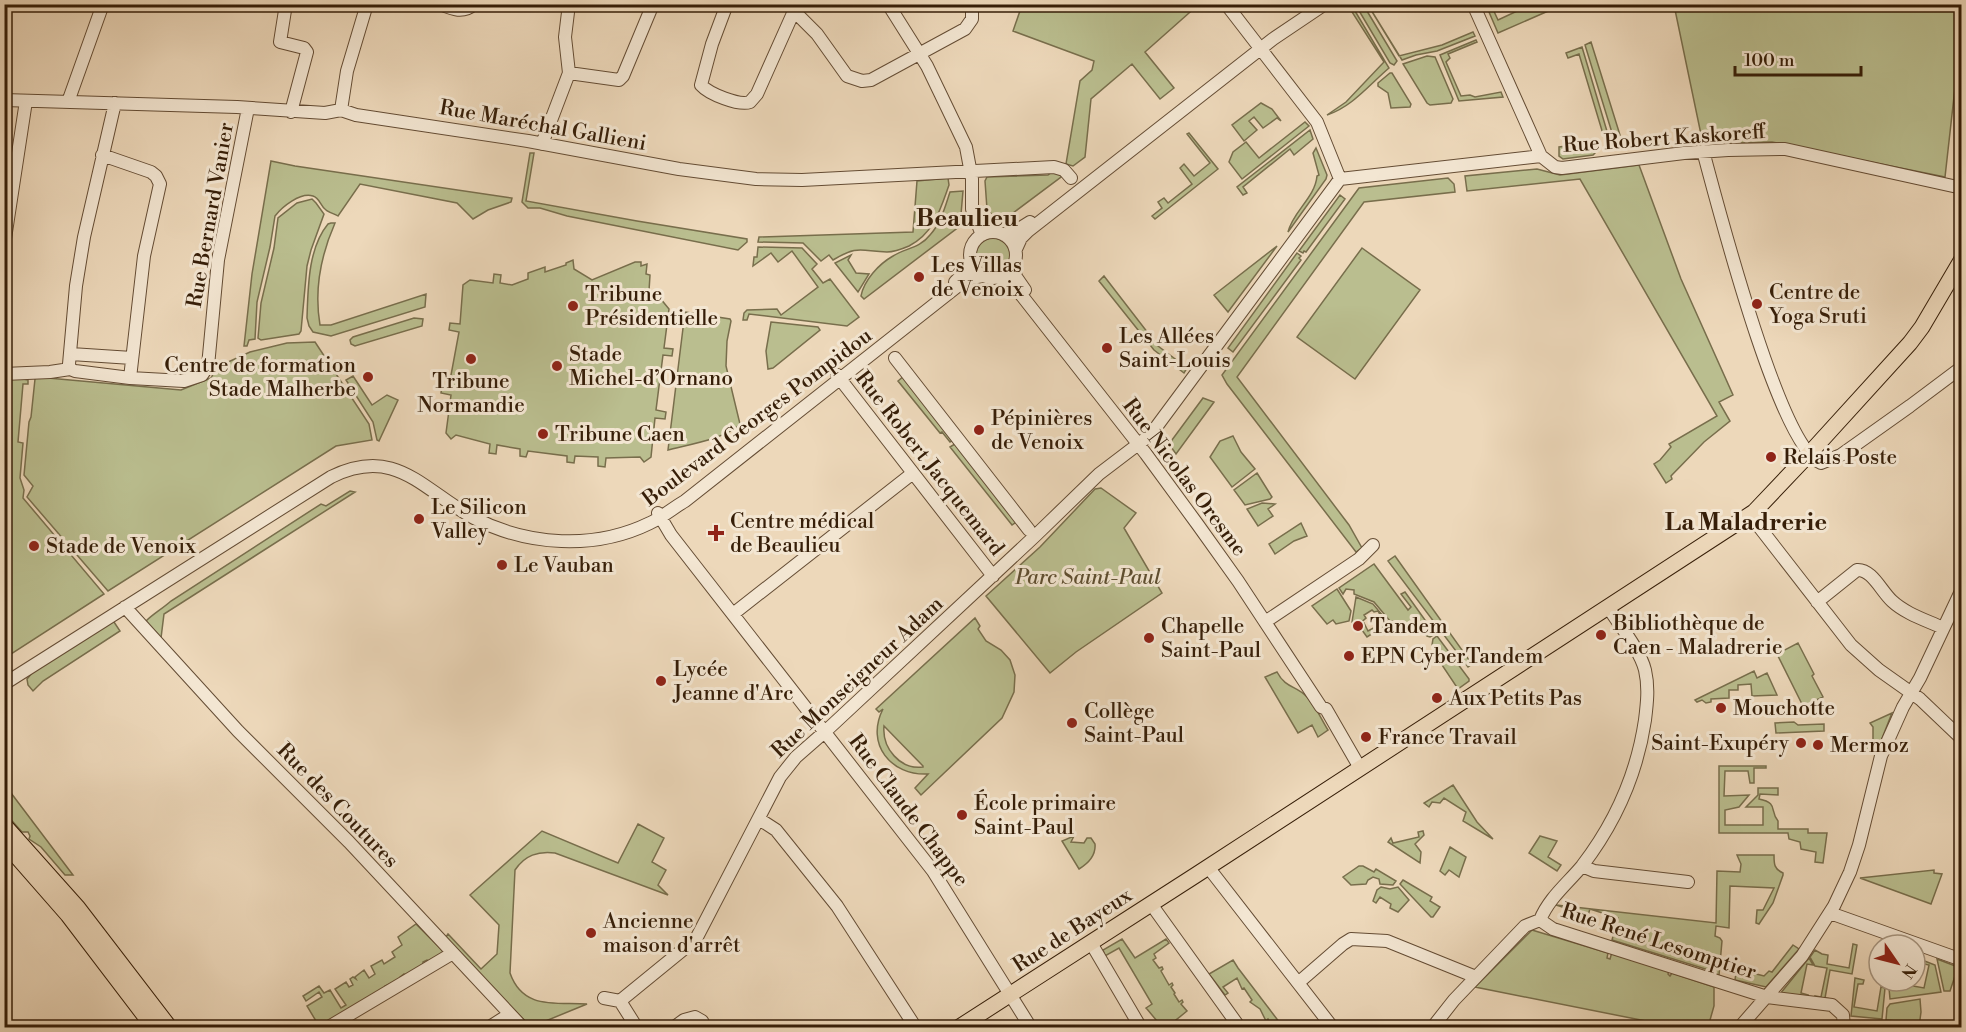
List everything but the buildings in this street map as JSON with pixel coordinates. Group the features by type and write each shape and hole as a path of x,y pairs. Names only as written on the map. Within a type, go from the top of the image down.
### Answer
{"main road":[{"name":"Rue de Bayeux","path":"957,1028 1750,515 1763,504 1910,343 1962,259"},
{"path":"4,825 78,908 154,1028"},
{"path":"4,842 170,1028"}],"street":[{"path":"68,102 103,4"},
{"path":"286,4 280,42 304,48 306,52 291,112"},
{"path":"341,110 347,70 367,4"},
{"path":"440,4 454,10 462,10 474,4"},
{"path":"542,144 569,73 565,37 569,4"},
{"path":"569,73 615,81 622,78 653,4"},
{"path":"727,4 700,85 739,104 750,102 758,94 791,8 816,34 842,70 854,79 871,80 965,29 972,19 972,4"},
{"path":"888,4 936,82 962,139 969,157 972,209 982,235"},
{"path":"1141,442 1157,426 1340,179 1317,122 1226,4"},
{"path":"1005,235 1029,222 1314,4"},
{"path":"1016,249 1021,238 1028,231 1259,46 1325,4"},
{"path":"1473,4 1541,156"},
{"name":"Rue Maréchal Gallieni","path":"4,100 248,108 325,114 341,110 356,115 542,144 679,169 756,179 802,180 1061,167 1071,178"},
{"path":"4,245 26,101"},
{"path":"70,369 76,286 84,237 115,103"},
{"name":"Rue Bernard Vanier","path":"130,378 184,381 202,375 208,366 218,260 248,108"},
{"name":"Rue Robert Kaskoreff","path":"1340,179 1541,156 1555,167 1562,168 1703,151 1785,149 1962,188"},
{"path":"1703,151 1746,305 1784,406 1798,439 1809,454 1821,463 1841,455 1962,367"},
{"path":"4,374 70,369 130,378 144,256 160,184 151,172 102,155"},
{"path":"993,232 1005,235 1010,238 1016,249 1014,267 1005,276 999,278 991,279 983,276 974,269 971,262 972,247 982,235 993,232"},
{"name":"Boulevard Georges Pompidou","path":"838,377 960,278 971,262"},
{"name":"Rue Nicolas Oresme","path":"1014,267 1016,277 1023,287 1141,442 1268,620 1321,707 1326,709 1360,768"},
{"name":"Boulevard Georges Pompidou","path":"4,684 345,470 362,466 383,466 395,469 410,475 474,518 503,530 543,539 576,542 635,530 660,515 964,282 983,276"},
{"name":"Rue Nicolas Oresme","path":"999,278 1015,287 1141,442"},
{"path":"71,354 132,358"},
{"path":"894,358 1029,530"},
{"name":"Rue Robert Jacquemard","path":"838,377 993,576"},
{"name":"Rue Monseigneur Adam","path":"621,1001 696,939 759,819 769,794 788,766 993,576 1099,474 1141,442"},
{"name":"Boulevard Georges Pompidou","path":"4,678 327,471 350,461 377,459 397,464 483,516 538,534 584,536 629,527 660,515"},
{"path":"733,614 913,473"},
{"name":"Rue Claude Chappe","path":"660,515 671,535 933,871 1031,1028"},
{"path":"1750,515 1853,647 1879,670 1911,693 1962,739"},
{"path":"1268,620 1359,559 1373,545"},
{"path":"1817,602 1860,569 1869,573 1900,608 1943,628"},
{"path":"1739,1028 1802,956 1830,913 1849,876 1881,756 1962,589"},
{"name":"Rue des Coutures","path":"125,607 238,731 349,842 523,1028"},
{"path":"1432,1028 1454,1000 1525,926 1540,920 1546,906 1582,866 1614,814 1632,778 1639,752 1648,685 1645,668 1608,607"},
{"path":"759,819 776,830 837,906 916,1028"},
{"path":"1582,866 1594,871 1688,882"},
{"path":"1208,867 1333,1028"},
{"path":"1151,904 1240,1028"},
{"path":"1830,913 1962,960"},
{"name":"Rue René Lesomptier","path":"1540,920 1553,929 1767,997 1832,1005 1844,1015 1844,1028"},
{"path":"1298,983 1343,944 1352,939 1387,941 1476,977"},
{"path":"1091,943 1141,1028"},
{"path":"327,1028 453,954"},
{"path":"604,998 621,1001 637,1028"},
{"path":"488,1028 510,1014"},
{"path":"1959,1028 1962,1016"},
{"path":"673,1028 684,1020 695,1017 702,1021 706,1028"}],"green space":[{"path":"1022,4 1198,5 1145,52 1174,88 1160,99 1132,64 1091,99 1085,157 1073,166 1066,164 1080,81 1092,70 1094,61 1013,31"},
{"path":"1486,5 1491,5 1498,20 1530,5 1562,5 1498,33"},
{"path":"1674,5 1961,5 1961,34 1945,177 1772,142 1703,144"},
{"path":"1364,6 1397,61 1394,65 1390,63 1358,9"},
{"path":"1355,11 1389,68 1352,101 1327,115 1346,102 1384,62 1352,12"},
{"path":"1473,32 1475,36 1437,51 1402,60 1399,56 1442,45"},
{"path":"1476,40 1477,42 1448,54 1450,58 1446,62 1461,96 1475,97 1501,92 1503,97 1459,101 1440,55"},
{"path":"1591,42 1619,136 1613,136 1585,45"},
{"path":"1582,47 1609,138 1603,134 1579,54 1568,58 1566,53"},
{"path":"1427,56 1435,57 1453,99 1451,103 1430,105 1427,103 1403,64"},
{"path":"1390,73 1411,104 1410,107 1391,108 1388,93 1378,86 1378,83"},
{"path":"1261,103 1272,109 1281,121 1277,118 1263,128 1254,117 1249,121 1257,130 1244,141 1232,125"},
{"path":"1305,122 1309,126 1242,179 1229,162 1233,152 1246,142 1259,158"},
{"path":"1310,130 1313,139 1294,155 1290,149 1243,187 1247,193 1243,195 1237,187"},
{"path":"1189,133 1218,169 1155,219 1152,216 1162,208 1158,202 1164,198 1168,203 1192,184 1180,168 1184,164 1194,176 1210,163 1187,134"},
{"path":"1592,143 1595,153 1593,155 1563,159 1559,156 1559,147"},
{"path":"1316,148 1327,175 1326,179 1288,232 1294,217 1312,191 1319,175 1313,153"},
{"path":"530,153 534,153 526,201 747,239 747,242 738,250 567,216 540,208 528,208 522,202"},
{"path":"271,161 512,198 511,202 488,210 473,219 457,203 360,184 338,216 326,210 313,196 303,196 292,201 275,216 257,302 255,339 249,340 247,346 244,346 252,274"},
{"path":"1639,165 1681,279 1733,395 1719,402 1730,421 1704,442 1666,483 1654,464 1671,447 1669,444 1717,416 1580,179 1467,191 1465,176 1537,169 1560,175"},
{"path":"1052,172 1061,177 1005,219 995,218 987,209 985,181 987,177 1048,175"},
{"path":"948,178 949,185 946,194 930,228 918,241 901,249 887,252 854,251 833,260 829,255 821,261 803,243 758,242 759,237 913,232 917,181"},
{"path":"1448,178 1454,184 1455,192 1364,202 1237,377 1349,525 1362,548 1356,552 1222,375 1359,188"},
{"path":"963,191 960,226 864,299 861,296 865,284 873,273 893,256 926,239 940,220 950,192"},
{"path":"1340,195 1345,199 1306,252 1299,251"},
{"path":"312,199 324,214 307,266 301,331 299,334 261,340 258,338 261,303 274,248 278,218 297,203"},
{"path":"331,223 335,223 326,248 318,286 320,325 331,325 426,294 425,307 331,336 313,332 307,318 310,269 321,234"},
{"path":"993,238 1005,243 1010,255 1005,267 993,272 981,267 976,255 981,243"},
{"path":"1277,246 1228,312 1214,295"},
{"path":"758,247 802,248 817,264 812,269 823,283 830,279 859,317 847,326 749,314 747,320 743,320 747,310 777,309 781,315 818,287 792,251 778,262 771,253 753,266"},
{"path":"1362,248 1420,290 1355,379 1297,337"},
{"path":"1297,253 1301,256 1299,258 1301,260 1233,352 1228,348"},
{"path":"851,255 848,260 856,273 869,274 858,292 835,263"},
{"name":"Stade Michel-d’Ornano","path":"573,260 574,269 592,280 635,262 641,262 641,266 647,264 646,274 650,275 649,291 655,292 669,309 664,348 673,349 672,356 663,355 656,410 666,412 665,419 655,418 651,457 644,462 640,457 606,458 605,467 598,466 598,457 575,456 574,463 567,462 567,456 528,451 526,457 520,456 520,449 497,445 496,454 489,453 490,444 456,435 451,439 446,433 451,395 441,393 442,386 452,387 453,376 451,375 459,332 449,330 450,323 460,324 463,285 470,280 493,283 494,274 501,275 500,283 512,285 528,279 528,273 545,267 545,272 566,265"},
{"path":"1104,276 1158,346 1187,368 1184,373 1154,350 1099,281"},
{"path":"685,312 731,321 726,366 740,424 717,437 668,450"},
{"path":"414,318 423,319 422,326 355,346 351,344 350,340 353,337"},
{"path":"771,322 818,327 820,330 773,368 768,369 766,351"},
{"path":"315,342 369,424 372,440 336,446 108,591 27,497 33,486 24,475 29,422 37,377 181,390 211,378 217,367 250,352 287,343"},
{"name":"Stade de Venoix","path":"4,375 28,380 28,384 23,384 18,442 23,443 20,478 24,490 23,498 104,594 5,658"},
{"path":"905,375 955,439 950,442 942,432 940,433 898,381"},
{"path":"353,376 372,405 387,395 398,400 379,441 373,422 346,380"},
{"path":"1203,398 1214,402 1176,454 1169,444"},
{"path":"1233,436 1241,452 1255,469 1232,487 1210,457 1220,441"},
{"path":"958,442 1019,520 1012,525 950,447"},
{"path":"1257,473 1272,497 1245,505 1234,490"},
{"name":"Parc Saint-Paul","path":"1101,488 1136,513 1124,528 1162,593 1076,652 1050,673 986,596 1040,547 1095,489"},
{"path":"350,491 355,492 164,614 161,638 146,621 171,601 321,504 326,506"},
{"path":"1262,503 1275,504 1268,509 1273,516 1258,526 1247,509"},
{"path":"1301,523 1307,536 1294,541 1275,554 1269,544"},
{"path":"1395,556 1472,664 1468,667 1388,561"},
{"path":"1374,564 1408,610 1411,607 1401,594 1405,592 1435,634 1427,636 1419,625 1410,630 1406,624 1401,627 1397,621 1390,621 1374,602 1354,594 1354,590 1346,589 1343,594 1339,588"},
{"path":"1337,589 1351,611 1349,621 1336,624 1333,620 1327,624 1312,606"},
{"path":"1356,597 1373,604 1389,623 1367,637 1359,626 1364,623 1368,631 1384,621 1378,611 1372,610 1364,615 1366,618 1358,625 1352,622"},
{"path":"975,618 980,626 978,629 986,641 1001,650 1010,660 1015,675 1014,692 1002,718 921,795 915,788 928,774 903,770 885,755 877,734 878,722 883,709 879,712 876,709","holes":["884,726 923,766 907,765 894,756 886,742"]},
{"path":"112,619 120,631 43,681 33,691 27,679 32,673"},
{"path":"1437,636 1469,679 1458,689 1440,662 1443,660 1432,645 1433,639"},
{"path":"1798,643 1823,697 1803,706 1777,654"},
{"path":"1754,671 1757,678 1767,673 1777,695 1752,696 1751,684 1738,685 1738,690 1729,690 1729,698 1711,699 1711,702 1706,703 1702,700 1697,702 1695,700"},
{"path":"1277,672 1284,681 1303,693 1316,708 1328,730 1318,737 1312,725 1298,733 1265,677"},
{"path":"1892,713 1877,751 1859,752 1854,748 1865,748 1865,743 1873,742 1873,727 1870,723"},
{"path":"1794,722 1798,725 1824,724 1824,731 1776,733 1775,723"},
{"path":"1719,766 1766,766 1766,768 1754,768 1754,783 1750,783 1748,771 1725,771 1724,796 1749,795 1739,807 1725,810 1725,825 1763,825 1763,807 1746,807 1758,795 1758,788 1778,788 1778,795 1760,794 1759,799 1771,805 1778,821 1778,829 1808,829 1808,833 1827,833 1823,863 1815,862 1816,852 1801,849 1800,842 1789,839 1788,833 1719,833"},
{"path":"5,785 73,875 65,875 41,847 29,839 28,832 22,832 5,813"},
{"path":"1453,785 1477,822 1493,839 1463,821 1466,812 1444,798 1440,803 1432,802 1429,807 1424,803"},
{"path":"638,824 664,838 652,862 666,870 658,885 668,895 555,853 532,855 515,870 510,973 516,985 523,993 541,1002 587,1004 531,1027 447,941 446,937 448,934 481,969 497,954 499,925 470,895 542,831 618,863"},
{"path":"1423,831 1424,835 1415,844 1421,852 1420,863 1388,842 1391,838 1393,843 1419,837 1418,832"},
{"path":"1074,836 1071,842 1084,843 1087,838 1091,838 1095,844 1091,858 1079,869 1062,841"},
{"path":"1540,836 1557,841 1548,857 1561,865 1557,871 1529,853"},
{"path":"1450,847 1466,857 1459,877 1449,870 1445,875 1440,871"},
{"path":"1737,855 1774,855 1775,866 1783,875 1773,903 1759,924 1756,923 1757,910 1763,910 1774,888 1730,886 1729,928 1716,926 1715,936 1722,941 1719,975 1612,940 1618,918 1590,909 1588,915 1556,905 1716,923 1717,871 1740,872 1741,864"},
{"path":"1359,866 1374,872 1376,869 1396,881 1393,885 1380,884 1379,879 1373,877 1366,884 1351,885 1343,877"},
{"path":"1934,870 1934,873 1942,874 1931,904 1860,878"},
{"path":"1403,880 1432,897 1430,901 1440,907 1433,917 1400,884"},
{"path":"1381,887 1390,889 1398,887 1409,900 1398,912 1390,908 1391,904 1380,897 1376,903 1373,901 1377,890"},
{"path":"416,924 445,953 431,962 427,960 423,962 423,967 407,976 404,974 400,980 385,986 385,989 319,1026 307,1006 322,997 319,992 306,1001 303,996 319,986 324,993 330,990 341,1008 346,1005 335,989 346,982 349,987 353,985 350,979 353,977 356,979 355,977 364,970 369,978 375,974 371,966 382,960 384,964 395,957 392,952 402,945 398,937"},
{"path":"1532,930 1608,953 1607,958 1610,959 1612,952 1669,970 1670,976 1672,973 1714,987 1714,1006 1708,1027 1676,1027 1475,987"},
{"path":"1122,939 1135,958 1166,939 1169,943 1154,954 1156,958 1153,960 1159,968 1162,967 1161,971 1169,985 1172,983 1173,985 1171,987 1174,994 1179,1002 1182,1000 1181,1004 1187,1011 1176,1020 1181,1027 1162,1027 1146,1008 1152,1004 1119,948 1105,956 1103,950"},
{"path":"1853,944 1857,945 1852,974 1830,970 1825,998 1831,999 1815,998 1815,996 1821,997 1827,968 1815,966 1810,957 1815,950 1828,955 1827,964 1849,968"},
{"path":"1793,945 1799,949 1766,987 1735,980 1736,973 1750,978 1752,973 1764,976 1769,971 1772,972"},
{"path":"1809,958 1813,965 1807,964 1801,993 1808,995 1807,997 1780,994"},
{"path":"1937,959 1958,967 1950,991 1944,991"},
{"path":"1233,960 1283,1027 1273,1027 1268,1019 1266,1021 1260,1009 1250,1002 1252,1000 1244,988 1242,989 1237,978 1223,987 1228,993 1225,995 1209,974"},
{"path":"1927,962 1935,965 1941,992 1890,999 1889,993 1927,993 1929,965"},
{"path":"1855,978 1864,980 1863,984 1858,984 1854,1007 1877,1011 1880,993 1885,993 1882,1019 1851,1016"},
{"path":"1920,999 1919,1027 1904,1027 1905,1022 1886,1020 1887,1008 1890,1004"}],"place":[{"name":"Les Villas de Venoix","path":"919,277"},
{"name":"Centre de Yoga Sruti","path":"1757,304"},
{"name":"Tribune Présidentielle","path":"573,306"},
{"name":"Les Allées Saint-Louis","path":"1107,348"},
{"name":"Tribune Normandie","path":"471,359"},
{"name":"Stade Michel-d’Ornano","path":"557,366"},
{"name":"Centre de formation Stade Malherbe","path":"368,377"},
{"name":"Pépinières de Venoix","path":"979,430"},
{"name":"Tribune Caen","path":"543,434"},
{"name":"Relais Poste","path":"1771,457"},
{"name":"Le Silicon Valley","path":"419,519"},
{"name":"Centre médical de Beaulieu","path":"716,533"},
{"name":"Stade de Venoix","path":"34,546"},
{"name":"Le Vauban","path":"502,565"},
{"name":"Tandem","path":"1358,626"},
{"name":"Bibliothèque de Caen - Maladrerie","path":"1601,635"},
{"name":"Chapelle Saint-Paul","path":"1149,638"},
{"name":"EPN CyberTandem","path":"1349,656"},
{"name":"Lycée Jeanne d'Arc","path":"661,681"},
{"name":"Aux Petits Pas","path":"1437,698"},
{"name":"Mouchotte","path":"1721,708"},
{"name":"Collège Saint-Paul","path":"1072,723"},
{"name":"France Travail","path":"1366,737"},
{"name":"Saint-Exupéry","path":"1801,743"},
{"name":"Mermoz","path":"1818,745"},
{"name":"École primaire Saint-Paul","path":"962,815"},
{"name":"Ancienne maison d'arrêt","path":"591,933"}],"district":[{"name":"Beaulieu","path":"967,218"},
{"name":"La Maladrerie","path":"1746,522"}]}
